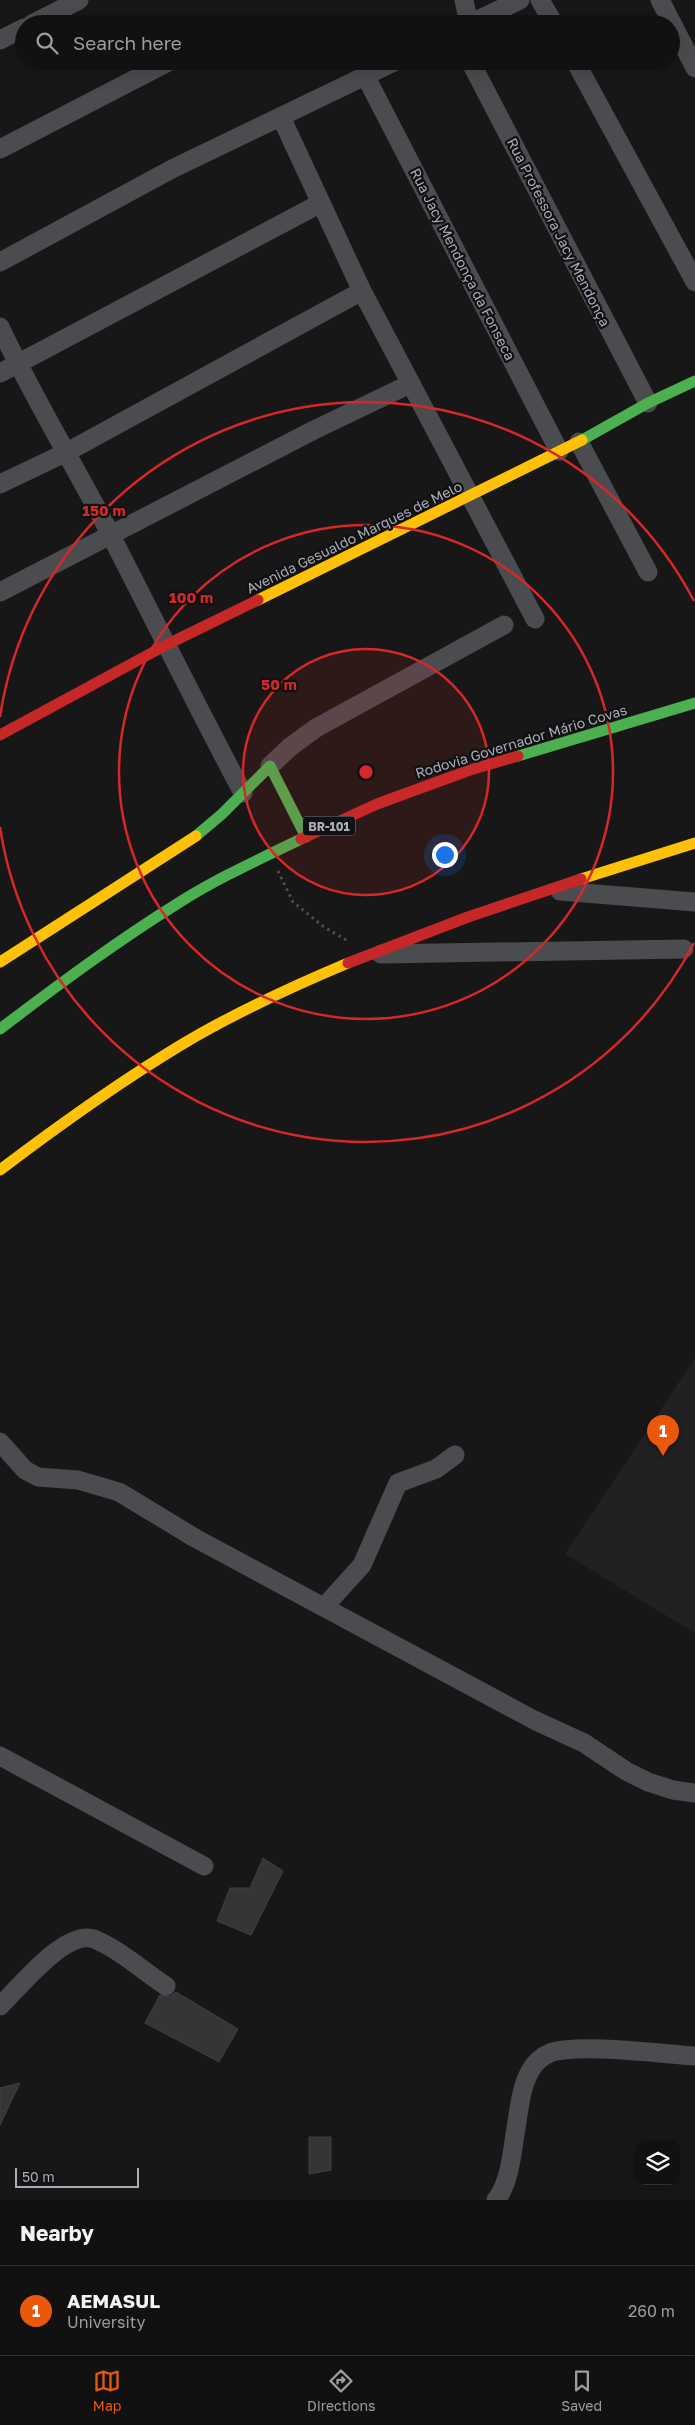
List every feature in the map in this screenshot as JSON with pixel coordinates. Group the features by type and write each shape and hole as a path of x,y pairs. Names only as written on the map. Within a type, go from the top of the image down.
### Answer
{"main road":[{"name":"Avenida Gesualdo Marques de Melo","path":"0,735 168,644 470,497 579,442 648,403 692,389"},
{"name":"Rodovia Governador Mário Covas","path":"0,1028 70,976 166,911 270,854 306,837 377,804 470,770 695,703"},
{"path":"0,962 190,840 270,766 306,837"},
{"path":"0,1170 69,1118 159,1058 246,1009 372,954 445,925 695,843"}],"street":[{"path":"50,15 79,0"},
{"path":"464,0 467,15"},
{"path":"488,15 520,0"},
{"path":"540,0 549,15"},
{"path":"660,0 671,15"},
{"path":"680,28 689,40 695,68"},
{"path":"0,40 15,32"},
{"path":"0,149 153,70"},
{"path":"0,262 164,173 379,70"},
{"name":"Rua Professora Jacy Mendonça","path":"475,70 648,403"},
{"path":"580,70 695,282"},
{"name":"Rua Jacy Mendonça da Fonseca","path":"366,77 559,451"},
{"path":"282,117 362,291 535,620"},
{"path":"0,373 321,203"},
{"path":"0,484 66,452 362,291"},
{"path":"0,326 17,364 168,644 243,793"},
{"path":"0,592 314,430 410,384"},
{"path":"579,442 648,572"},
{"path":"270,766 290,747 316,728 504,625"},
{"path":"547,890 646,896 695,902"},
{"path":"372,954 684,949"},
{"path":"0,1442 25,1470 38,1477 78,1480 119,1492 195,1538 534,1720 584,1743 626,1771 673,1790 695,1793"},
{"path":"324,1606 362,1565 398,1483 436,1469 455,1455"},
{"path":"0,1756 204,1866"},
{"path":"0,2006 57,1950 75,1939 93,1939 166,1986"},
{"path":"496,2200 512,2155 524,2088 532,2069 539,2060 549,2053 591,2050 695,2056"}],"path":[{"path":"270,854 293,902 324,927 372,954"}],"shaded area":[{"path":"695,1358 695,1633 565,1554"}],"building":[{"path":"263,1858 283,1871 251,1935 217,1921 230,1888 250,1888"},
{"path":"176,1992 238,2029 219,2062 145,2023 160,1995 170,1996"},
{"path":"20,2083 0,2125 0,2088"},
{"path":"309,2137 331,2137 331,2170 309,2174"}],"traffic: fast":[{"path":"582,440 648,403 695,381"},
{"path":"518,756 695,703"},
{"path":"196,836 222,814 270,766 306,837"},
{"path":"0,1029 111,948 194,893 301,839"}],"traffic: slow":[{"path":"258,600 582,440"},
{"path":"0,962 196,836"},
{"path":"581,879 695,843"},
{"path":"0,1170 89,1105 181,1045 263,1001 348,963"}],"traffic: jam":[{"path":"0,735 168,644 258,600"},
{"path":"301,839 377,804 470,770 518,756"},
{"path":"348,963 468,917 581,879"}],"place":[{"name":"AEMASUL","path":"663,1456"}]}
